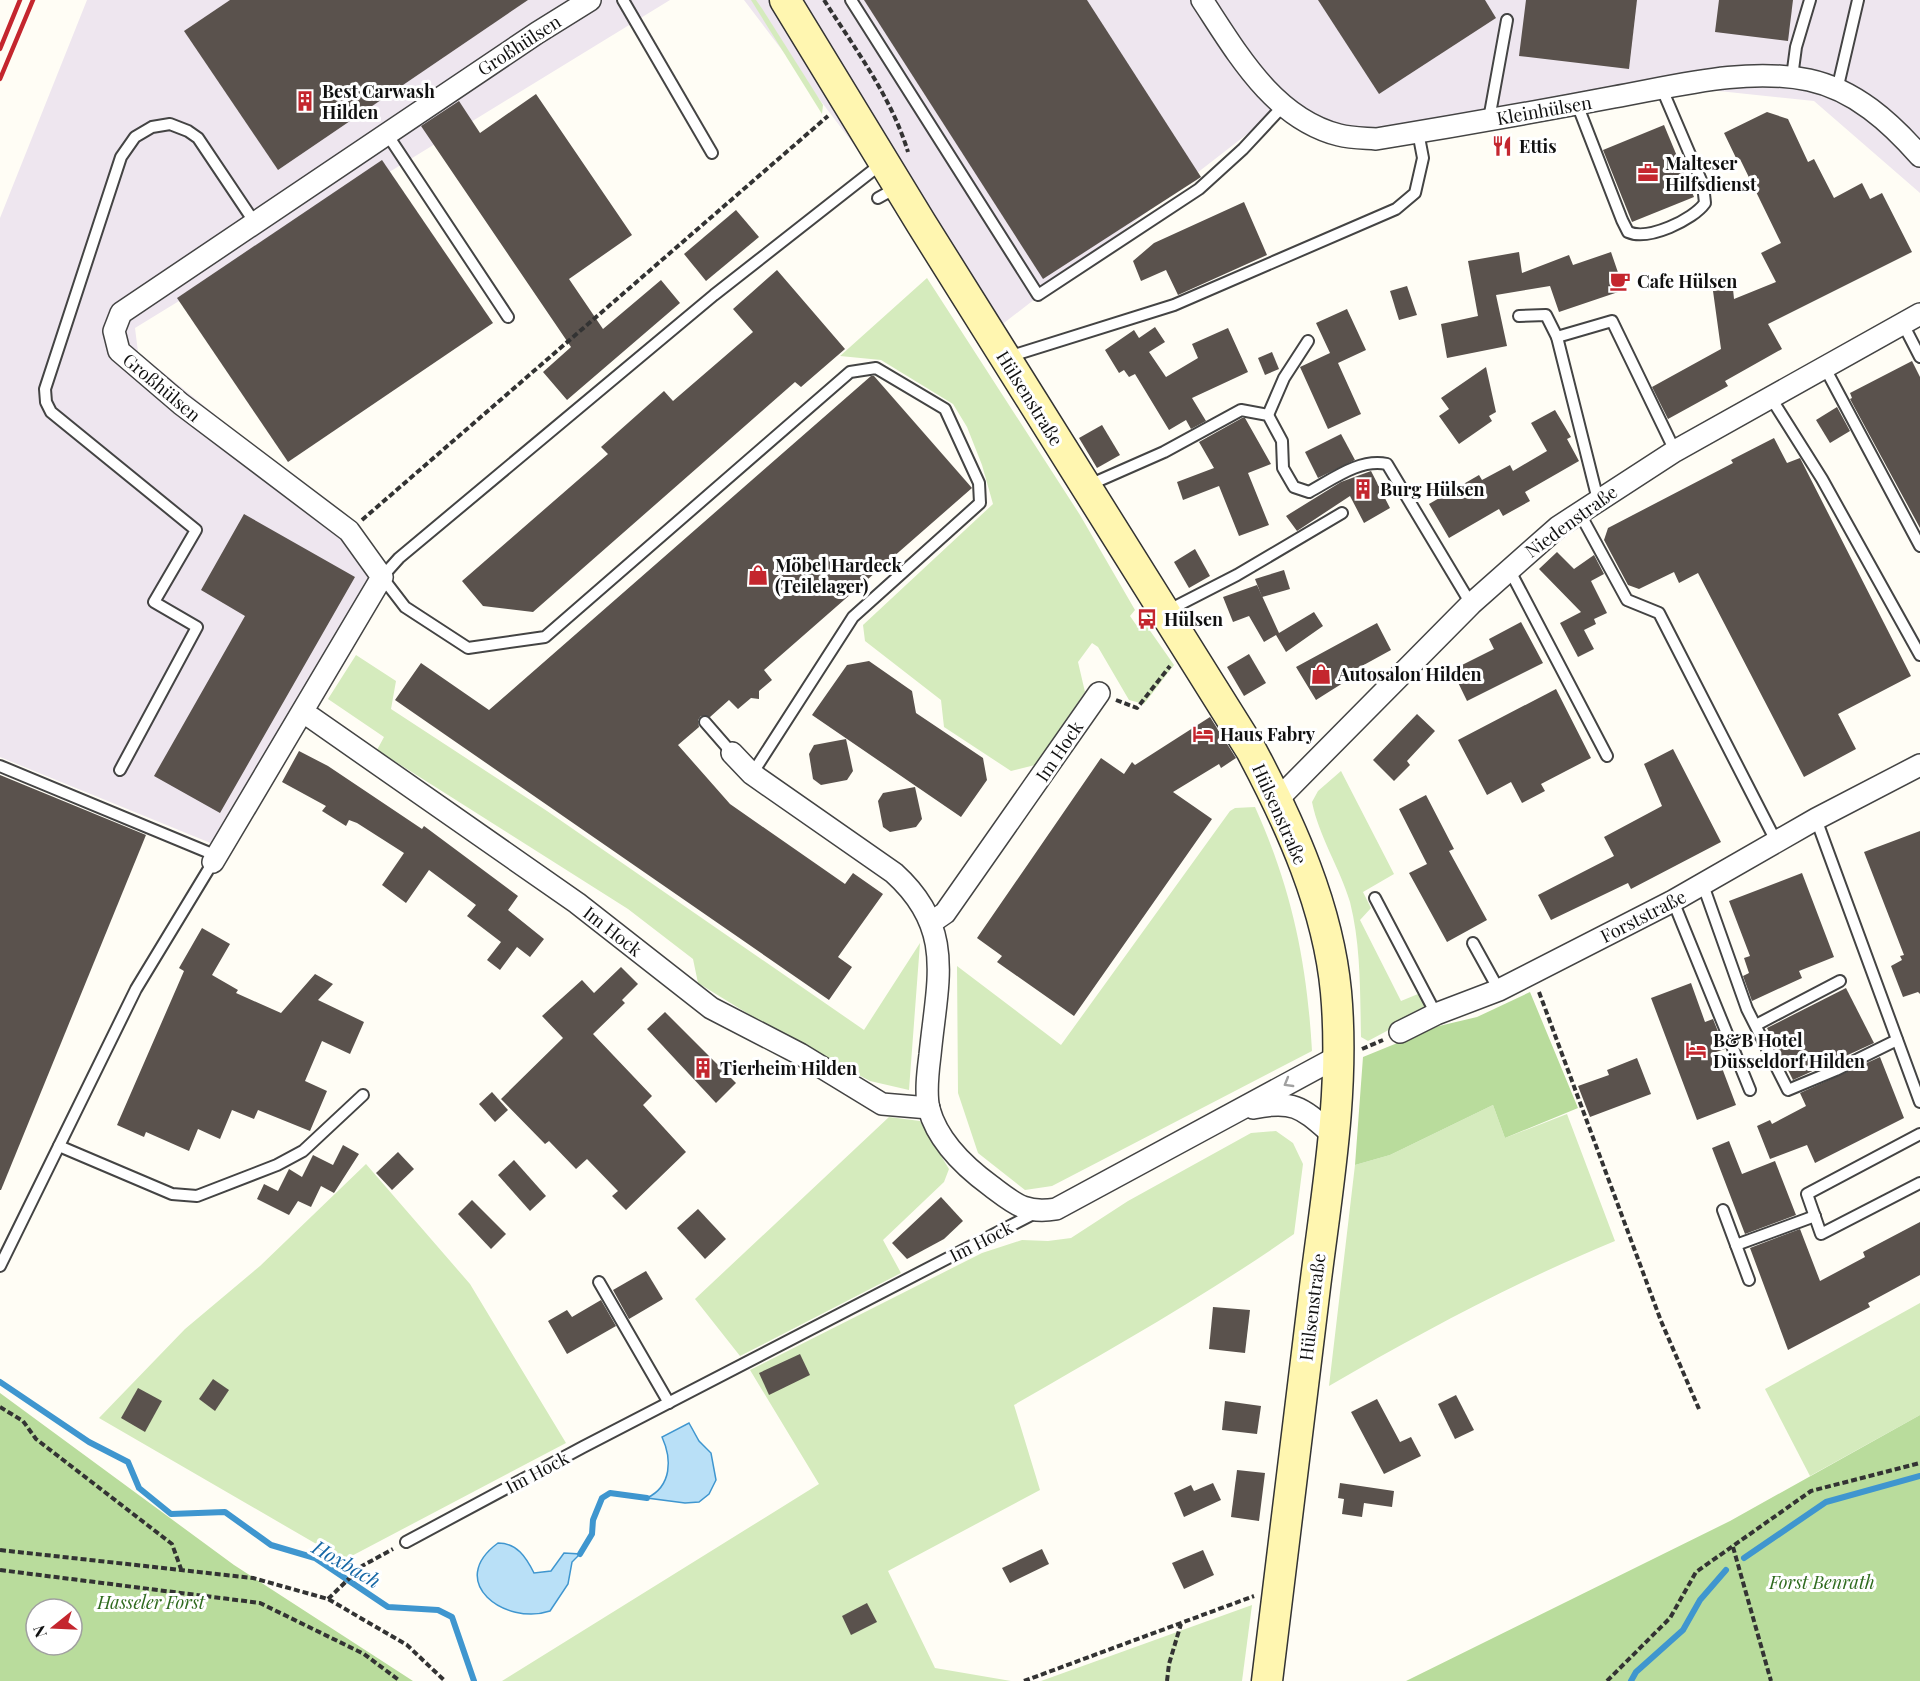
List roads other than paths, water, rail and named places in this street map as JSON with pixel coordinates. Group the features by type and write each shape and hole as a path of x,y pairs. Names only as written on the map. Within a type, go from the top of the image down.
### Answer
{"main road":[{"name":"Hülsenstraße","path":"785,0 1230,715 1277,800 1321,915 1348,1053 1334,1135 1266,1681"}],"street":[{"name":"Großhülsen","path":"382,577 339,517 119,351 114,331 121,313 590,0"},
{"name":"Kleinhülsen","path":"1202,0 1244,64 1284,105 1304,122 1340,135 1376,139 1746,76 1792,77 1837,90 1886,120 1920,156"},
{"name":"Niedenstraße","path":"1277,800 1471,604 1557,527 1675,451 1911,319"},
{"path":"215,859 382,577"},
{"name":"Im Hock","path":"932,922 945,913 1099,693"},
{"name":"Im Hock","path":"312,718 577,903 711,1008 800,1054 882,1104 929,1108"},
{"name":"Im Hock","path":"732,753 752,774 894,873 914,891 932,922 939,944 928,1073 929,1108 947,1144 969,1169 1019,1206 1037,1212 1056,1209 1348,1053"},
{"name":"Forststraße","path":"1400,1032 1436,1014 1499,990 1672,902 1816,819 1920,765"},
{"name":"Im Hock","path":"1238,1112 1268,1105 1296,1106 1334,1135"}],"lane":[{"path":"623,0 712,153"},
{"path":"851,0 1038,295 1199,189 1243,149 1284,105"},
{"path":"1792,77 1796,47 1810,0"},
{"path":"1837,90 1858,0"},
{"path":"1489,119 1507,20"},
{"path":"1577,104 1622,220 1629,232 1645,235 1684,220 1699,211 1705,203 1703,185 1662,89"},
{"path":"120,770 197,627 154,602 196,530 51,412 46,402 45,389 121,157 135,137 152,127 170,124 193,134 255,223"},
{"path":"1006,358 1174,305 1396,209 1415,193 1423,158 1418,132"},
{"path":"387,134 508,317"},
{"path":"752,774 854,618 980,503 979,483 945,409 876,368 850,372 545,637 468,648 405,607 382,577 399,558 714,295 892,175"},
{"path":"1519,316 1546,315 1557,337 1599,500"},
{"path":"1911,319 1920,357"},
{"path":"1557,337 1612,321 1675,451"},
{"path":"1268,415 1284,378 1308,341"},
{"path":"1825,368 1920,546"},
{"path":"1771,398 1822,479 1920,655"},
{"path":"1086,486 1164,452 1241,410 1268,415"},
{"path":"1268,415 1282,441 1283,468 1294,487 1309,492 1362,464 1374,461 1388,464 1471,604"},
{"path":"1579,512 1627,600 1659,613 1777,843"},
{"path":"1165,612 1237,575 1342,513"},
{"path":"1509,569 1606,756"},
{"path":"705,722 732,753"},
{"path":"0,766 215,859 136,989 0,1266"},
{"path":"1816,819 1897,1040 1918,1090 1920,1102"},
{"path":"1703,885 1756,1025 1788,1090 1897,1040"},
{"path":"1375,898 1436,1014"},
{"path":"1672,902 1750,1090"},
{"path":"1473,943 1499,990"},
{"path":"1756,1025 1840,981"},
{"path":"59,1146 172,1194 197,1196 277,1166 303,1151 363,1095"},
{"path":"1920,1134 1807,1194 1821,1234 1920,1183"},
{"path":"1723,1210 1749,1280"},
{"name":"Im Hock","path":"406,1542 669,1402 1037,1212"},
{"path":"1736,1245 1815,1216"},
{"path":"599,1282 669,1402"}],"water":[{"path":"689,1423 699,1441 711,1453 716,1480 709,1494 699,1502 685,1503 647,1498 661,1486 668,1471 667,1454 662,1437"},
{"path":"498,1543 516,1548 534,1573 551,1571 564,1553 580,1554 572,1562 568,1584 550,1611 533,1614 515,1612 487,1597 479,1586 477,1572 483,1558"}],"waterway":[{"name":"Hoxbach","path":"0,1382 89,1442 128,1462 139,1488 171,1514 225,1512 271,1545 315,1558 388,1607 438,1610 452,1617 474,1681"},
{"path":"1744,1558 1826,1502 1920,1476"},
{"path":"580,1554 592,1534 593,1520 602,1498 610,1493 647,1498"},
{"path":"1631,1681 1636,1672 1683,1630 1700,1600 1726,1570"}],"railway":[{"path":"0,49 20,0"},
{"path":"0,79 33,0"}],"place":[{"name":"Best Carwash Hilden","path":"305,101"},
{"name":"Ettis","path":"1502,146"},
{"name":"Malteser Hilfsdienst","path":"1648,173"},
{"name":"Cafe Hülsen","path":"1620,281"},
{"name":"Burg Hülsen","path":"1363,489"},
{"name":"Möbel Hardeck (Teilelager)","path":"758,575"},
{"name":"Hülsen","path":"1147,619"},
{"name":"Autosalon Hilden","path":"1321,674"},
{"name":"Haus Fabry","path":"1203,734"},
{"name":"B&B Hotel Düsseldorf Hilden","path":"1696,1050"},
{"name":"Tierheim Hilden","path":"703,1068"}],"park label":[{"name":"Forst Benrath","path":"1822,1582"},
{"name":"Hasseler Forst","path":"151,1602"}]}
